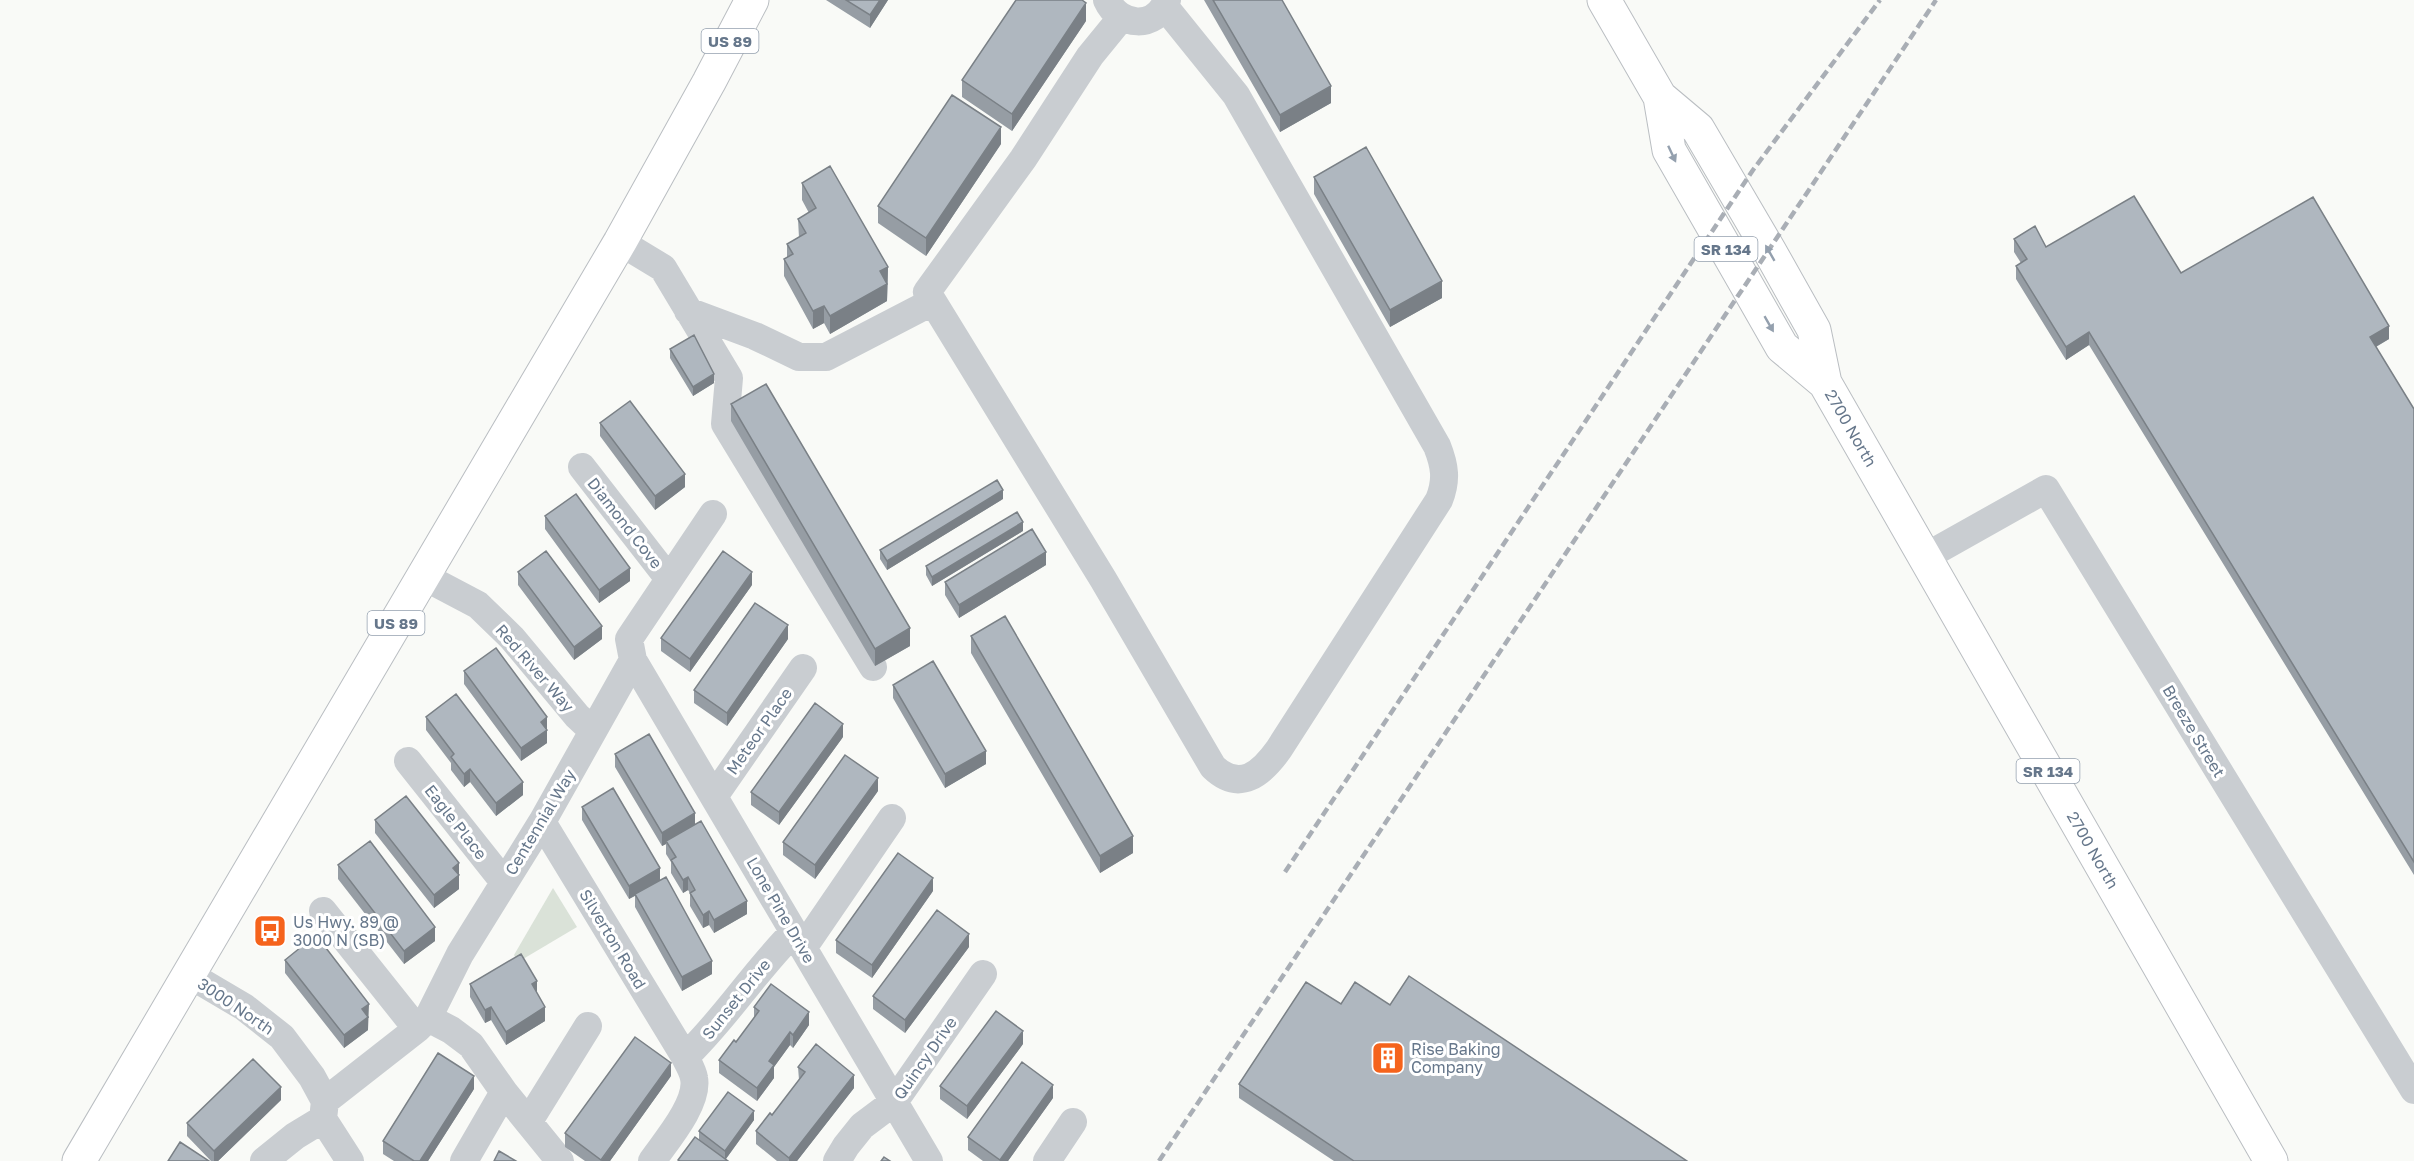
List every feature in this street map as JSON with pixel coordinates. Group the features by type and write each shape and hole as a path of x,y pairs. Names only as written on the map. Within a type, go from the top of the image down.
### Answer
{"main road":[{"name":"US 89","path":"79,1161 620,242 752,0"},
{"name":"2700 North","path":"1604,0 1660,97 1669,150 1766,320 1782,347 1824,383 2271,1161"}],"street":[{"path":"1166,3 1236,95 1437,446 1444,469 1444,487 1438,500 1280,749 1262,770 1250,777 1235,779 1220,774 1213,767 1102,579 927,292 1023,159 1090,56 1114,9 1133,22 1145,21 1156,16 1166,3"},
{"path":"620,242 663,268 729,378 725,424 873,667"},
{"path":"688,310 755,336 799,357 826,357 932,302"},
{"name":"Diamond Cove","path":"582,467 669,579"},
{"name":"Breeze Street","path":"1925,556 2046,489 2414,1090"},
{"name":"Centennial Way","path":"264,1161 422,1024 460,954 542,822 633,660 629,639 713,514"},
{"name":"Red River Way","path":"423,576 478,605 512,638 577,716 593,730"},
{"name":"Lone Pine Drive","path":"633,660 715,795 798,941 929,1161"},
{"name":"Meteor Place","path":"715,795 804,668"},
{"name":"Eagle Place","path":"408,761 504,882"},
{"name":"Sunset Drive","path":"685,1057 711,1033 768,958 798,941 892,818"},
{"name":"Silverton Road","path":"542,822 685,1057"},
{"path":"323,911 422,1024 451,1030 471,1045 504,1092 560,1161"},
{"name":"3000 North","path":"188,974 244,1007 282,1037 312,1077 324,1110 350,1161"},
{"name":"Quincy Drive","path":"837,1161 862,1126 894,1102 983,975"},
{"path":"529,1121 588,1026"},
{"path":"652,1161 686,1111 694,1094 694,1078 685,1057"},
{"path":"464,1161 504,1092"},
{"path":"1047,1161 1073,1122"}],"shaded area":[{"path":"553,888 577,927 518,962 514,955"}],"building":[{"path":"846,0 880,0 870,15"},
{"path":"1016,0 1082,0 1086,3 1012,114 962,80"},
{"path":"1213,0 1282,0 1331,86 1280,115"},
{"path":"952,95 1001,127 926,238 878,206"},
{"path":"1366,147 1442,281 1390,310 1314,177"},
{"path":"830,166 888,267 880,271 887,284 830,316 824,306 813,311 784,259 793,254 787,244 806,233 798,219 816,208 802,183"},
{"path":"2134,196 2181,273 2313,197 2389,326 2370,337 2414,409 2414,862 2089,332 2066,347 2016,266 2027,259 2014,239 2035,226 2046,247"},
{"path":"694,335 714,374 693,387 670,349"},
{"path":"766,384 910,628 875,649 731,404"},
{"path":"630,401 685,474 655,496 600,423"},
{"path":"997,480 1003,490 887,561 880,550"},
{"path":"576,494 630,568 599,590 545,516"},
{"path":"1017,512 1023,522 932,577 926,566"},
{"path":"1032,529 1046,552 959,605 945,582"},
{"path":"546,551 602,626 574,647 518,572"},
{"path":"723,551 752,572 690,659 661,638"},
{"path":"755,603 788,625 727,713 694,690"},
{"path":"1005,616 1133,836 1100,856 971,636"},
{"path":"496,648 547,717 541,722 547,730 521,748 464,671"},
{"path":"933,661 986,751 945,774 893,685"},
{"path":"456,694 523,782 496,803 470,769 464,774 451,757 454,754 426,717"},
{"path":"815,703 843,724 779,812 751,792"},
{"path":"649,734 695,813 662,833 615,754"},
{"path":"845,755 878,778 815,865 783,842"},
{"path":"613,788 660,868 629,886 582,807"},
{"path":"406,796 459,863 453,868 459,875 434,895 375,820"},
{"path":"701,821 747,901 714,920 709,911 703,915 690,893 695,890 688,877 683,880 671,860 676,857 666,841"},
{"path":"370,841 435,927 404,951 338,865"},
{"path":"898,853 933,878 872,965 836,940"},
{"path":"666,877 712,961 682,977 635,894"},
{"path":"937,910 969,934 905,1020 873,996"},
{"path":"316,935 369,1004 362,1009 368,1017 344,1035 285,960"},
{"path":"521,954 537,981 532,984 545,1007 506,1032 491,1007 485,1010 470,984"},
{"name":"Rise Baking Company","path":"1409,976 1687,1161 1354,1161 1239,1084 1306,982 1341,1004 1355,982 1390,1005"},
{"path":"771,984 809,1012 793,1035 790,1032 769,1061 774,1065 757,1088 719,1060 759,1011 754,1007"},
{"path":"996,1011 1023,1031 967,1106 940,1086"},
{"path":"635,1037 671,1063 601,1160 565,1133"},
{"path":"816,1044 854,1075 789,1158 756,1131 770,1113 772,1115 805,1072 798,1067"},
{"path":"438,1053 474,1076 420,1161 414,1161 383,1141"},
{"path":"253,1059 281,1087 214,1151 187,1123"},
{"path":"1022,1062 1053,1085 1000,1160 968,1137"},
{"path":"728,1092 754,1111 725,1151 699,1131"},
{"path":"695,1137 728,1161 678,1160"},
{"path":"180,1142 209,1161 168,1161"},
{"path":"499,1151 516,1161 494,1161"}],"railway":[{"path":"1285,872 1753,170 1880,0"},
{"path":"1159,1161 1936,0"}],"place":[{"name":"Us Hwy. 89 @ 3000 N (SB)","path":"270,931"},
{"name":"Rise Baking Company","path":"1388,1058"}]}
